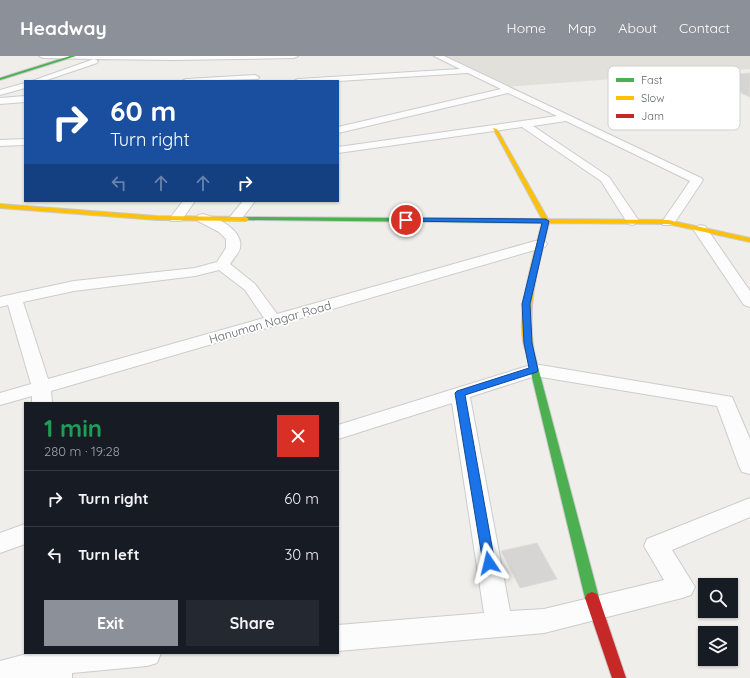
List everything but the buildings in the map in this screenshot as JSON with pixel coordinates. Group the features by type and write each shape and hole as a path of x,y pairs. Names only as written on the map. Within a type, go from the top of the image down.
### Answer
{"street":[{"path":"43,56 176,57 250,67"},
{"path":"0,79 73,56"},
{"path":"191,80 250,67 288,56 294,56"},
{"path":"438,56 697,180 668,222"},
{"path":"39,80 106,57"},
{"path":"315,80 468,71"},
{"path":"0,93 24,85"},
{"path":"339,130 509,90"},
{"path":"0,101 24,99"},
{"path":"339,150 566,118"},
{"path":"524,124 605,179 633,222"},
{"path":"495,129 546,221 526,304 528,343 594,608 619,678"},
{"path":"0,143 24,141"},
{"path":"176,218 188,202"},
{"path":"235,218 248,202"},
{"path":"0,206 176,218 668,222 750,240"},
{"path":"41,395 7,300 74,286 195,272 222,265 234,248 233,238 224,229 203,218"},
{"path":"700,229 750,302"},
{"name":"Hanuman Nagar Road","path":"0,399 41,395 274,321 540,244"},
{"path":"222,265 250,287 274,321"},
{"path":"339,432 534,370 725,401 750,466"},
{"path":"460,393 499,624"},
{"path":"339,638 544,621 682,587 656,546 750,507"},
{"path":"0,543 24,534"},
{"path":"0,675 57,664 139,654"}],"shaded area":[{"path":"440,56 750,56 750,69 740,70 740,66 608,66 608,79 503,87"}],"traffic: fast":[{"path":"0,79 74,56"},
{"path":"246,219 530,221"},
{"path":"530,352 592,598"}],"traffic: slow":[{"path":"495,129 546,221 530,286 526,319 530,352"},
{"path":"0,206 157,218 246,219"},
{"path":"530,221 668,222 750,240"}],"traffic: jam":[{"path":"592,598 619,678"}],"route":[{"path":"406,220 546,221 526,304 528,343 534,370 460,393 489,563"}]}
